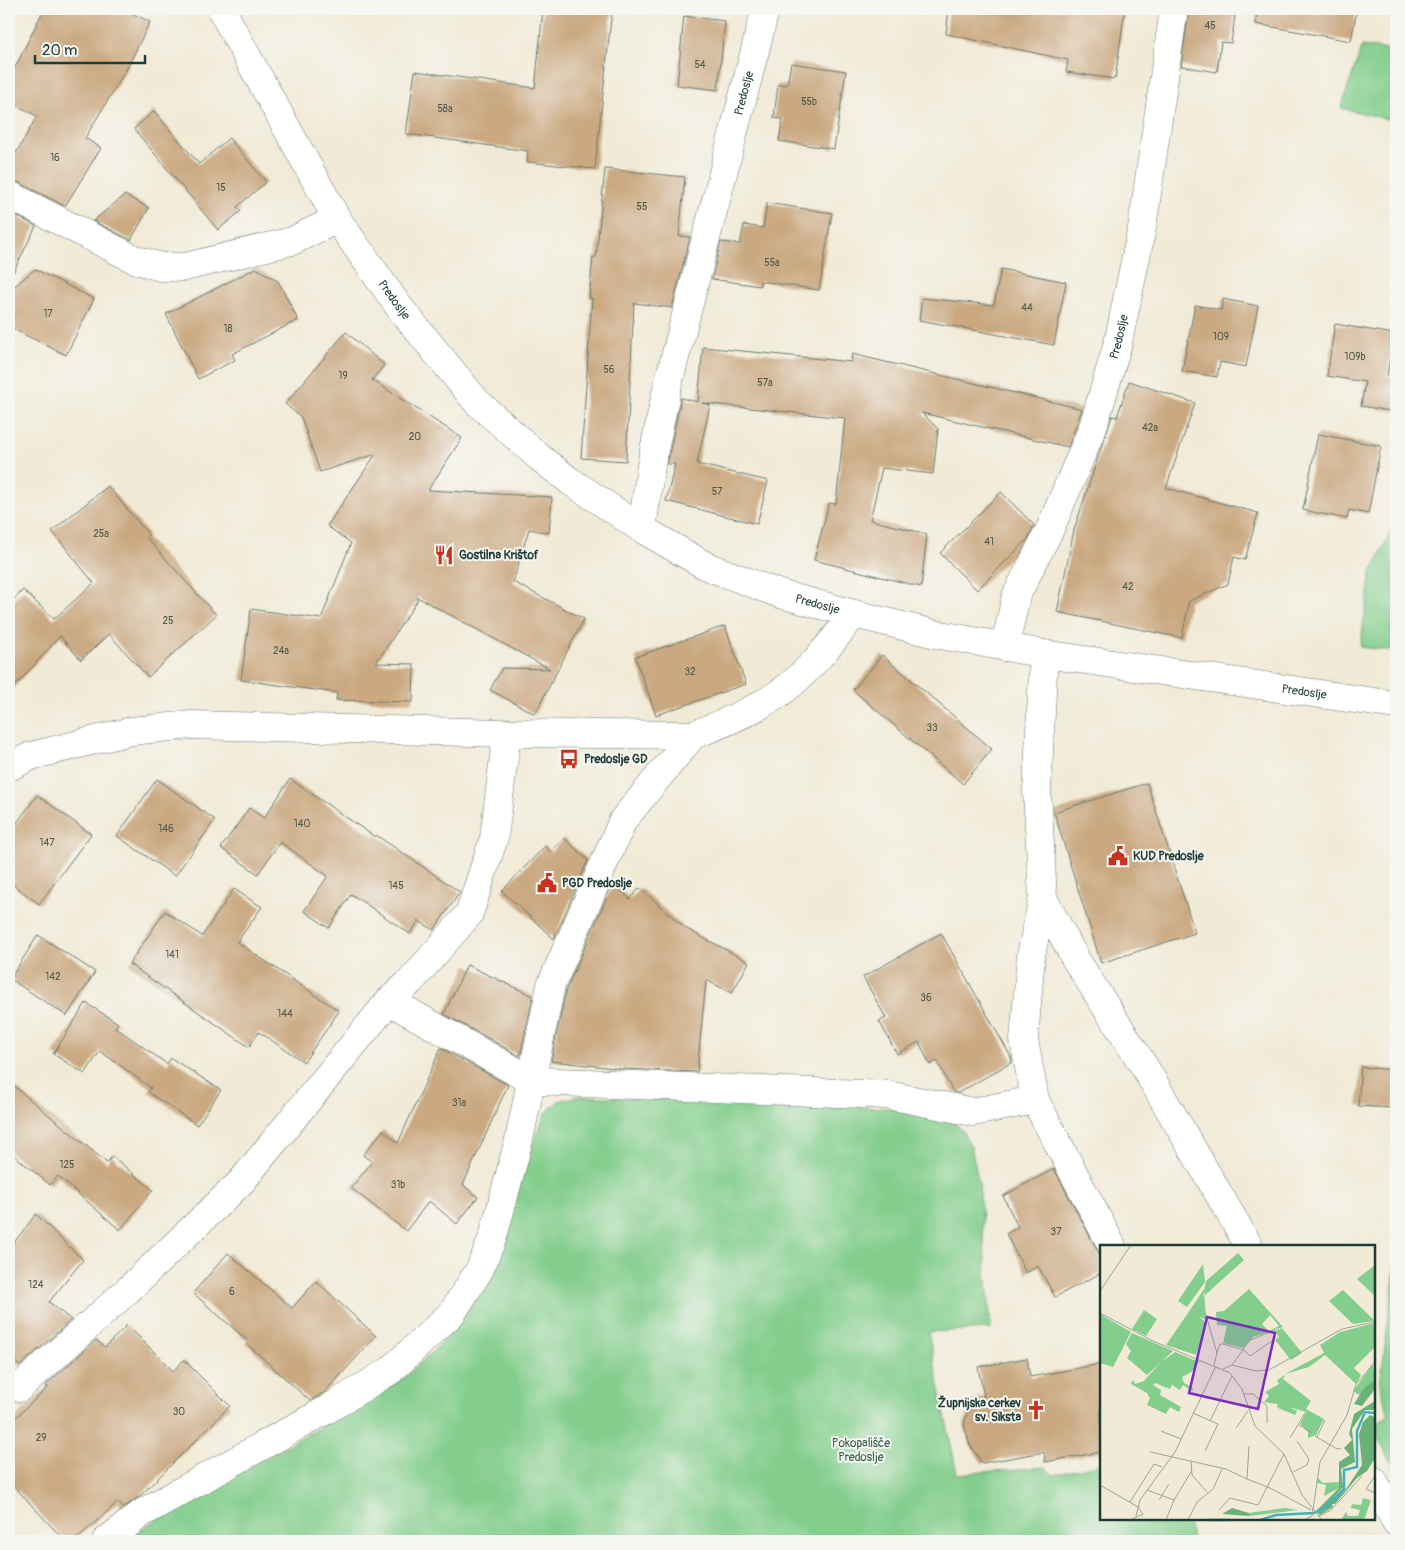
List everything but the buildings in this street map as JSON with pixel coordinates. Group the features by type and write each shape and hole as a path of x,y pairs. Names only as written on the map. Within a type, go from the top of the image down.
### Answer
{"street":[{"name":"Predoslje","path":"220,9 337,219 398,307 478,402 540,458 570,481 642,529 706,566 780,594 935,634 1044,654 1396,706"},
{"name":"Predoslje","path":"642,529 651,465 667,388 765,9"},
{"name":"Predoslje","path":"1005,647 1016,596 1050,529 1093,427 1118,343 1142,228 1174,9"},
{"path":"9,195 134,259 161,267 185,267 292,241 337,219"},
{"path":"9,767 31,756 131,731 191,725 507,733 693,735 725,722 780,692 825,650 854,614"},
{"path":"1044,654 1037,791 1043,898 1032,956 1024,1040 1035,1100 1111,1245"},
{"path":"19,1388 129,1289 241,1182 389,1001 411,981 469,914 494,838 507,733"},
{"path":"106,1541 142,1513 328,1409 390,1370 452,1313 480,1269 493,1237 518,1140 551,986 623,820 693,735"},
{"path":"1043,898 1076,960 1144,1066 1247,1245"},
{"path":"389,1001 531,1080 888,1095 973,1112 1035,1100"},
{"path":"1375,1482 1396,1522"}],"green space":[{"path":"1362,46 1396,51 1396,121 1341,108"},
{"path":"1396,520 1396,651 1360,647 1371,574"},
{"name":"Pokopališče Predoslje","path":"579,1096 910,1109 950,1119 961,1129 971,1146 979,1184 991,1329 928,1332 957,1474 1045,1467 1053,1475 1100,1464 1100,1520 1187,1520 1193,1541 123,1541 164,1515 382,1392 404,1378 443,1342 457,1324 504,1234 533,1143 546,1113 558,1101"},
{"path":"1396,1259 1396,1472 1375,1432 1375,1423 1389,1415 1380,1385"}],"place":[{"name":"Gostilna Krištof","path":"444,555"},
{"name":"Predoslje GD","path":"569,759"},
{"name":"KUD Predoslje","path":"1118,856"},
{"name":"PGD Predoslje","path":"547,883"},
{"name":"Župnijska cerkev sv. Siksta","path":"1036,1410"}]}
